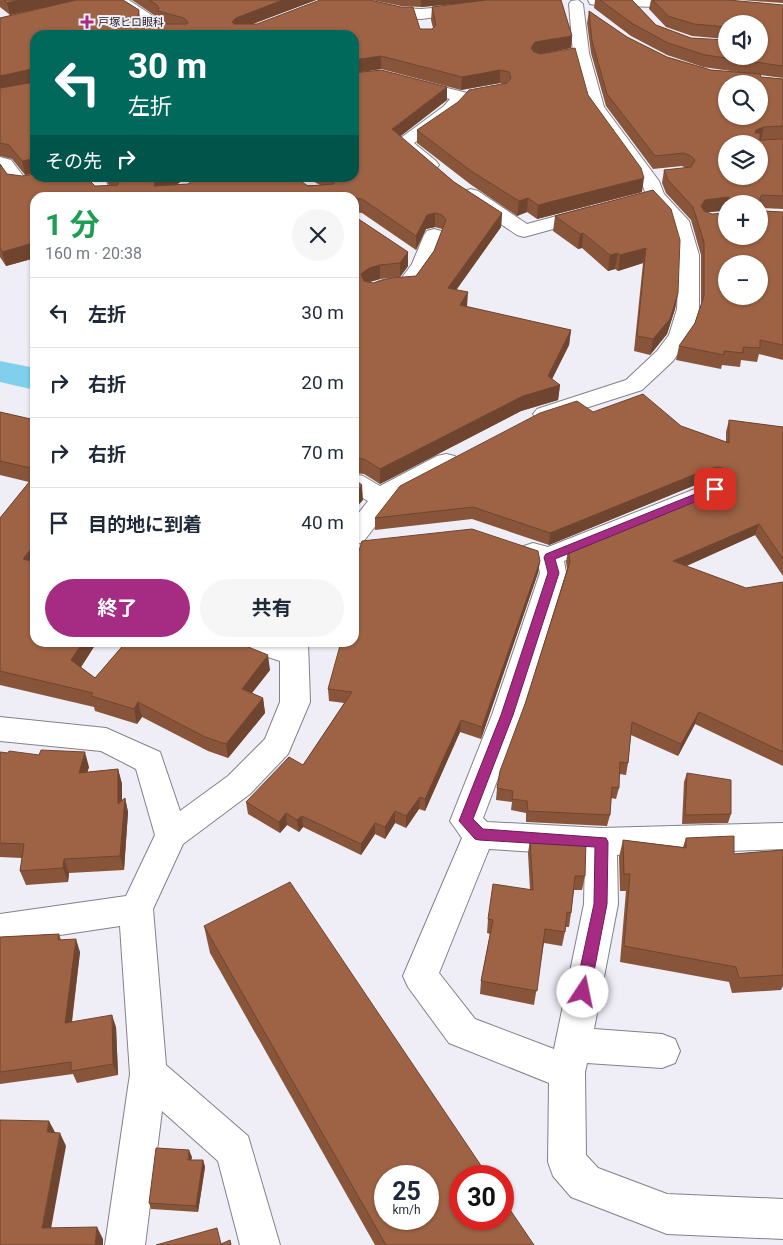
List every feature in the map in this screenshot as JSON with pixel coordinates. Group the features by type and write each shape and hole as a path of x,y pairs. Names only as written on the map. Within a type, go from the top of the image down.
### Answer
{"street":[{"path":"119,0 151,21 149,27 161,30"},
{"path":"343,0 401,13 421,14 485,7"},
{"path":"569,3 631,1 699,4"},
{"path":"631,1 648,19"},
{"path":"569,3 594,18"},
{"path":"530,418 634,385 665,356 680,334 688,309 689,255 679,220 651,187 596,107 573,54 569,3"},
{"path":"421,14 424,30"},
{"path":"359,78 381,76 396,78 461,97 480,94"},
{"path":"461,97 450,110 403,144 451,181 524,231 609,208"},
{"path":"0,162 5,164 19,183 30,182"},
{"path":"373,290 389,285 407,285 414,260 434,235"},
{"path":"359,529 390,490 461,454"},
{"path":"359,485 382,498"},
{"path":"515,545 550,557 715,489"},
{"path":"359,542 383,540"},
{"path":"550,557 553,573 507,715 466,821 479,835 601,842 783,836"},
{"path":"125,1245 148,1074 136,909 171,835 239,785 277,746 295,702 294,649"},
{"path":"0,729 106,740 149,762 171,835"},
{"path":"479,835 420,976 462,1031 569,1058 662,1050"},
{"path":"601,842 600,904 569,1058 567,1162 585,1182 667,1214 783,1219"},
{"path":"0,930 136,909"},
{"path":"148,1074 234,1150 260,1245"}],"water":[{"path":"0,361 30,367 30,389 0,382"}],"building":[{"path":"4,0 19,0 7,3"},
{"path":"76,0 123,0 139,10 138,16 142,19 160,24 187,24 188,22 184,18 158,11 159,8 156,4 149,0 283,0 236,18 232,22 234,24 257,24 320,0 370,0 401,7 413,7 420,29 432,29 436,25 432,7 486,0 561,0 572,36 535,42 531,48 534,52 541,54 575,48 588,95 641,168 644,178 538,205 528,198 519,201 471,171 417,130 458,102 469,90 507,83 511,78 509,72 500,70 462,77 381,56 359,59 359,30 30,30 30,69 0,76 0,18"},
{"path":"600,0 632,0 656,25 691,38 718,40 718,57 705,55 668,43 633,24"},
{"path":"653,0 728,0 783,5 783,66 768,64 768,15 718,15 718,26 694,24 668,16"},
{"path":"589,11 627,37 667,57 711,70 760,74 718,75 718,125 768,125 768,78 783,79 783,126 764,127 756,130 755,133 760,133 760,135 718,135 718,185 768,185 768,140 783,139 783,196 718,195 718,198 705,200 701,206 704,211 712,214 718,214 718,245 768,245 768,211 783,212 783,345 760,340 760,348 743,347 743,353 724,351 724,355 679,346 695,323 704,296 704,242 693,207 668,180 664,170 691,167 695,160 684,153 655,156 607,94 592,41"},
{"path":"381,70 447,87 392,129 454,182 502,213 448,288 468,292 460,305 571,330 548,376 560,385 523,396 380,469 364,459 359,458 359,219 408,252 400,263 369,268 361,274 364,281 373,283 391,278 416,276 434,251 446,220 442,215 435,213 427,215 416,236 359,199 359,192 30,192 30,244 2,252 0,248 0,164 7,174 30,175 30,182 91,182 95,186 118,185 118,183 155,182 154,186 188,184 190,182 302,182 308,186 334,184 333,182 359,182 359,72"},
{"path":"30,83 30,159 22,161 9,145 0,143 0,88"},
{"path":"653,190 671,209 680,240 678,293 670,319 653,339 637,336 646,248 620,255 618,253 610,255 583,233 580,234 555,216"},
{"path":"643,394 681,426 729,443 729,420 783,427 783,559 759,524 673,561 746,588 783,582 783,752 699,712 681,744 632,722 628,763 620,762 619,788 612,787 610,815 528,811 527,801 512,799 513,791 497,788 500,771 525,704 570,562 568,550 728,485 732,476 727,469 718,467 708,469 550,533 473,507 375,518 400,486 540,413 577,401 593,412"},
{"path":"0,412 30,419 30,468 0,461"},
{"path":"30,481 30,550 23,559 30,561 30,647 80,647 71,660 95,678 122,647 248,647 268,655 242,689 263,698 226,744 205,737 138,702 134,709 91,696 93,693 0,671 0,518"},
{"path":"472,529 538,551 540,561 482,727 461,720 425,799 420,797 406,816 395,811 385,827 375,823 361,844 302,816 297,820 286,813 279,822 246,802 289,757 303,765 352,692 328,689 340,647 359,647 359,551 362,541"},
{"path":"41,750 85,752 79,773 118,769 118,804 125,798 120,856 64,859 63,868 20,871 24,844 0,843 0,752 8,753 9,751 39,755"},
{"path":"687,773 731,780 731,814 685,815"},
{"path":"734,836 734,854 783,850 783,975 739,978 736,967 624,946 630,874 624,874 623,840 686,848 686,838"},
{"path":"530,839 586,842 585,876 575,876 571,913 567,912 565,932 545,929 537,991 481,981 493,920 488,919 493,884 533,890"},
{"path":"290,882 481,1165 449,1165 449,1230 514,1230 514,1216 534,1245 386,1245 377,1230 439,1230 439,1165 374,1165 374,1224 204,926"},
{"path":"59,934 58,940 76,939 65,1023 112,1015 113,1064 71,1071 71,1062 0,1072 0,937"},
{"path":"0,1120 49,1121 47,1132 60,1133 42,1228 97,1227 95,1245 0,1245"},
{"path":"156,1148 189,1150 188,1160 203,1160 196,1206 149,1203"},
{"path":"217,1228 221,1244 230,1240 231,1245 156,1245"}],"place":[{"name":"戸塚ヒロ眼科","path":"87,22"}],"route":[{"path":"583,992 600,904 601,842 479,835 466,821 507,715 553,573 550,557 715,489"}]}
